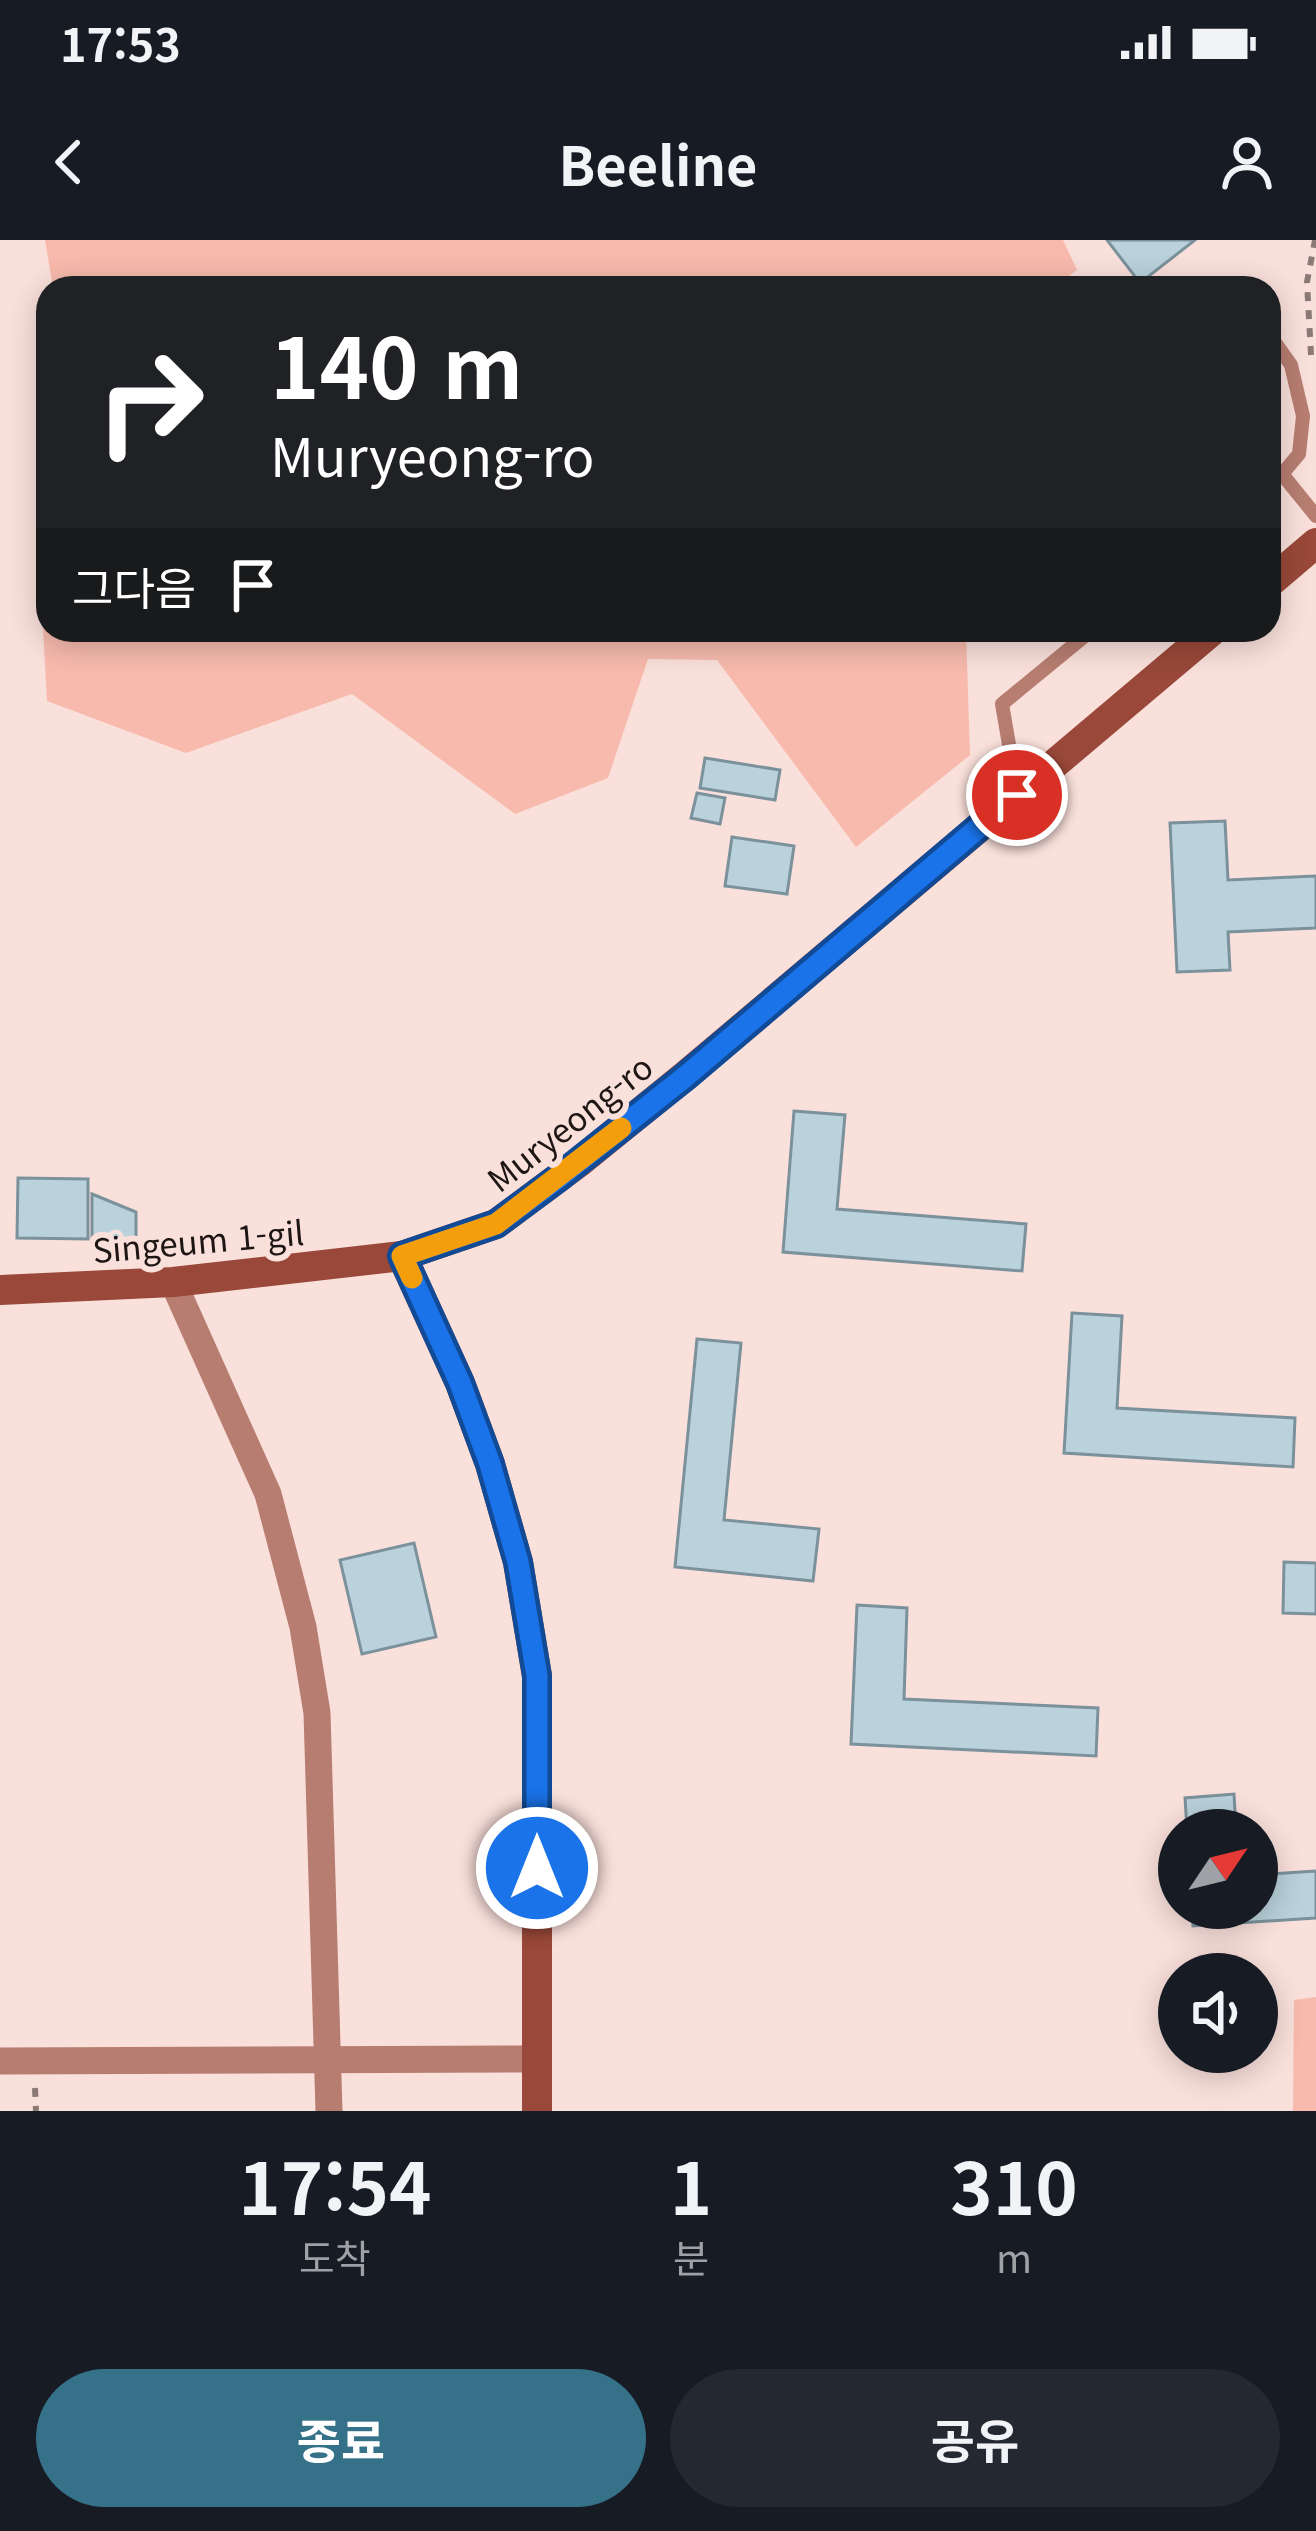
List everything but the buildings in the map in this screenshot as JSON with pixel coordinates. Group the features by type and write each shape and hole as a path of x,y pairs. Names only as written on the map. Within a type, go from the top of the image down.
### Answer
{"street":[{"path":"1281,573 1316,544"},
{"name":"Muryeong-ro","path":"402,1256 496,1224 510,1214 686,1076 1199,642"},
{"path":"402,1256 460,1383 490,1464 518,1562 537,1676 537,2111"},
{"name":"Singeum 1-gil","path":"0,1290 172,1282 402,1256"},
{"path":"172,1282 268,1494 303,1627 317,1713 329,2111"},
{"path":"0,2061 536,2060"}],"lane":[{"path":"1281,351 1291,365 1304,416 1299,454 1281,473"},
{"path":"1281,484 1316,516"},
{"path":"1017,795 1002,704 1077,642"}],"path":[{"path":"1312,361 1307,282 1315,240"}],"shaded area":[{"path":"45,240 1063,240 1077,270 1069,276 51,276"},
{"path":"44,642 966,642 970,755 856,847 717,660 648,659 608,778 515,814 352,694 186,753 47,701"},
{"path":"1316,1997 1316,2111 1293,2111 1294,2000"}],"slow traffic":[{"path":"412,1278 402,1256 496,1224 621,1128"}],"route":[{"path":"537,1868 537,1676 518,1562 460,1383 402,1256 496,1224 558,1178 686,1076 1017,795"}]}
